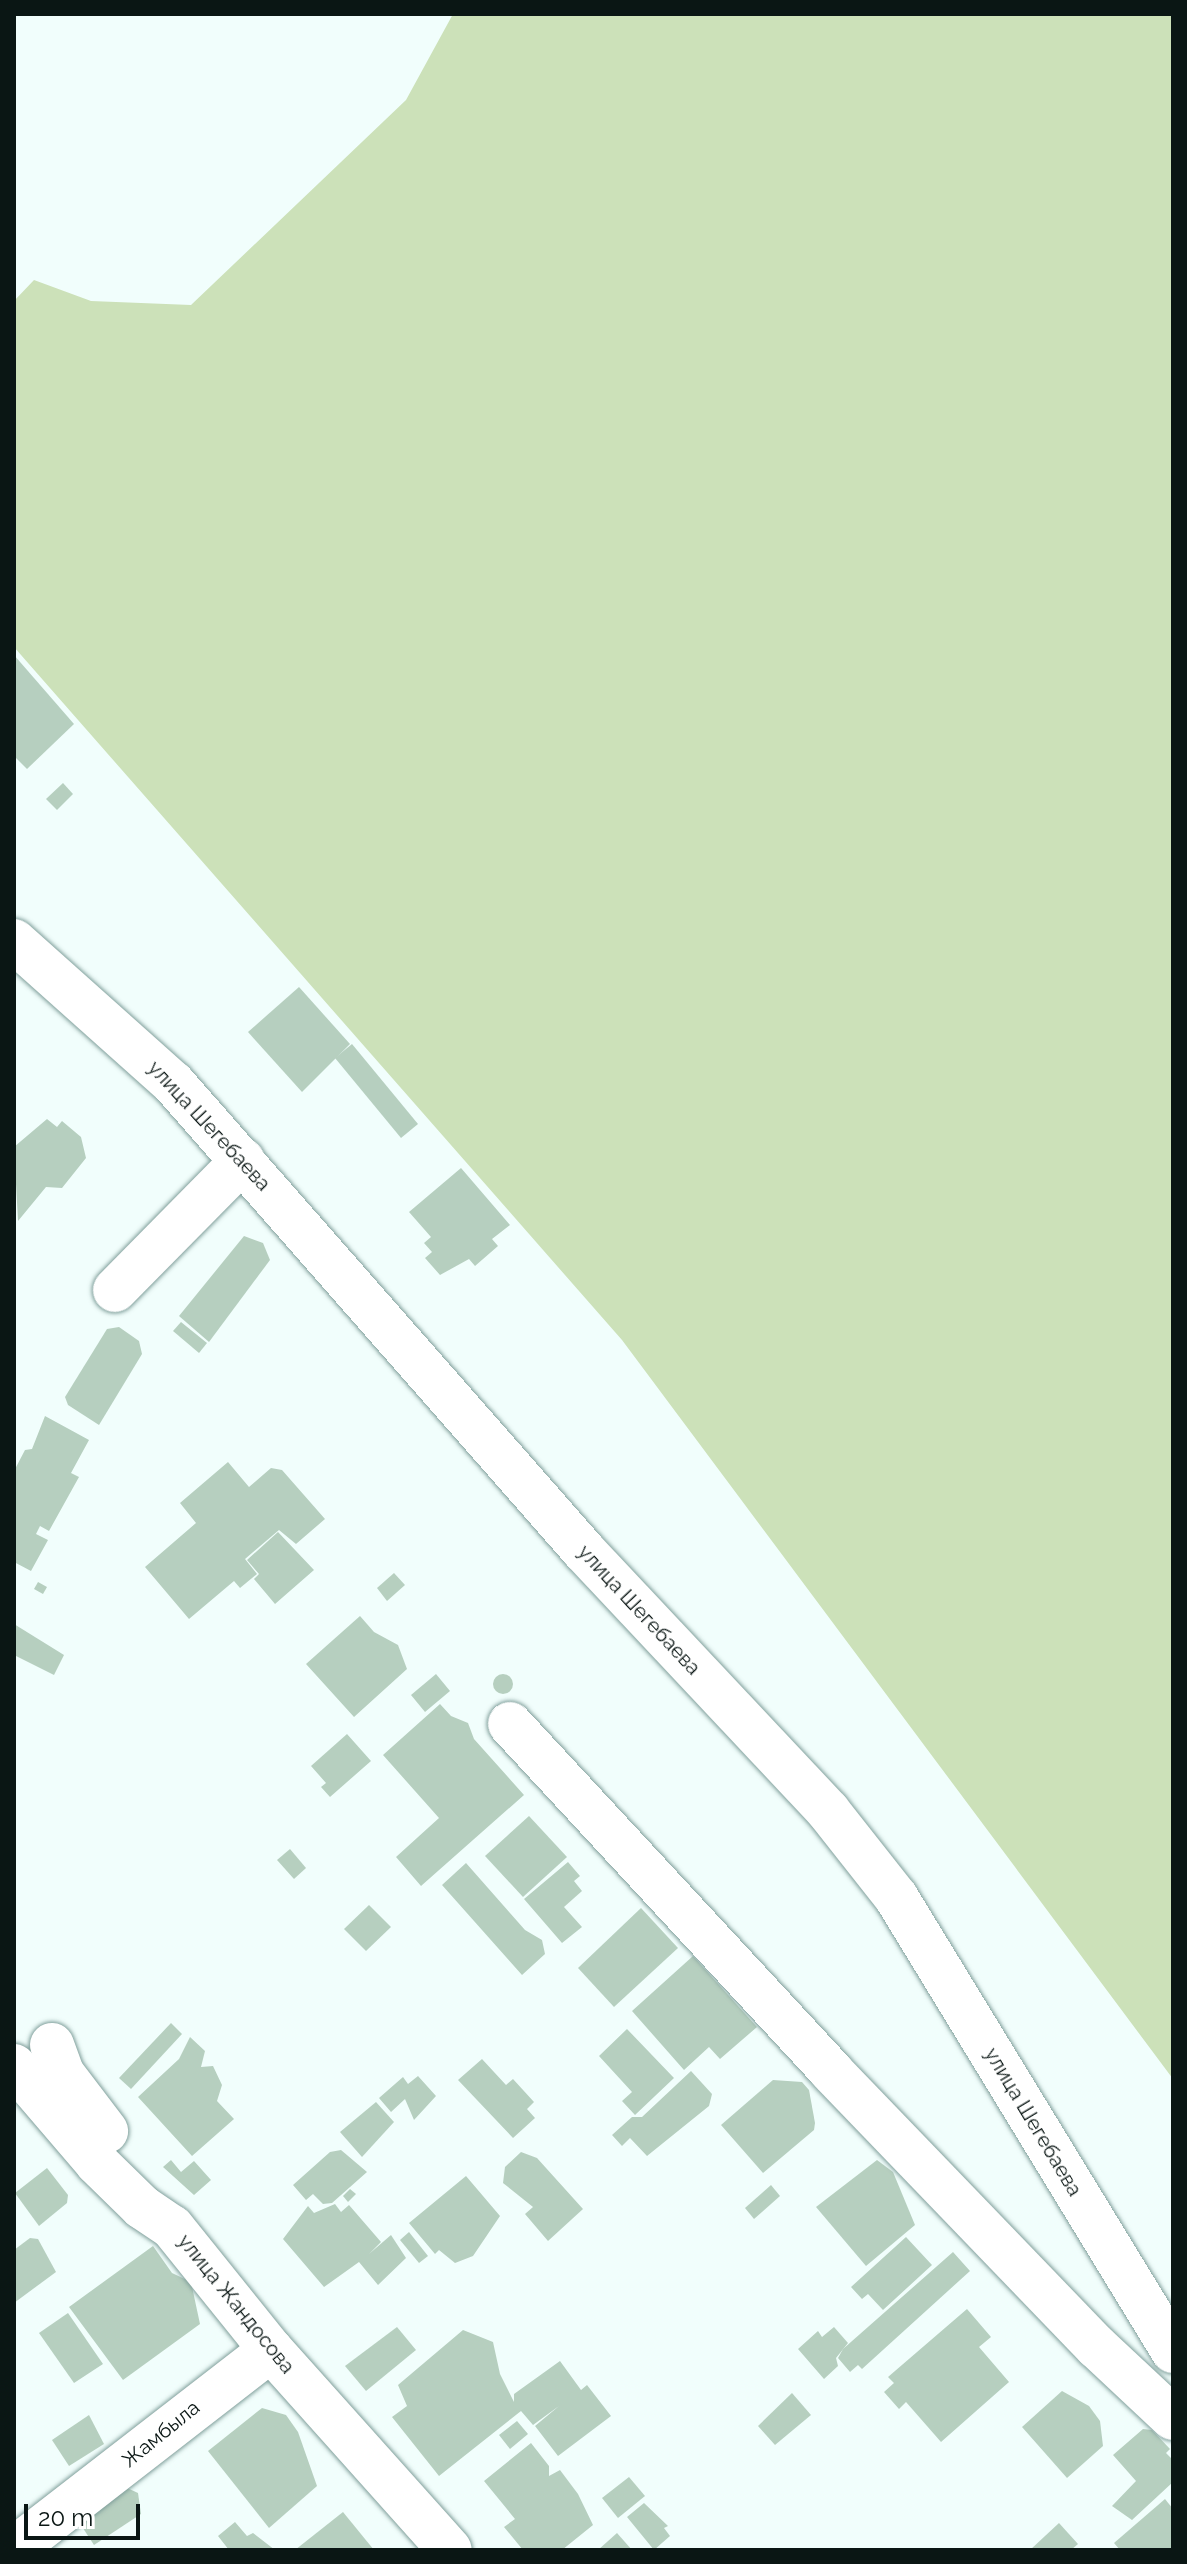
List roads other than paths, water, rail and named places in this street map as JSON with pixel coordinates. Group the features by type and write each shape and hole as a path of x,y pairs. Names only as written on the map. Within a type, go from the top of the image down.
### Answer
{"street":[{"name":"улица Шегебаева","path":"14,941 173,1083 584,1551 828,1811 896,1897 1173,2351"},
{"path":"115,1290 243,1160"},
{"path":"510,1724 831,2071 1097,2347 1173,2418"},
{"path":"52,2045 79,2099 162,2198 172,2227"},
{"name":"улица Жандосова","path":"14,2066 97,2163 142,2207 172,2227 271,2350 450,2550"},
{"name":"Жамбыла","path":"14,2549 271,2350"}]}
